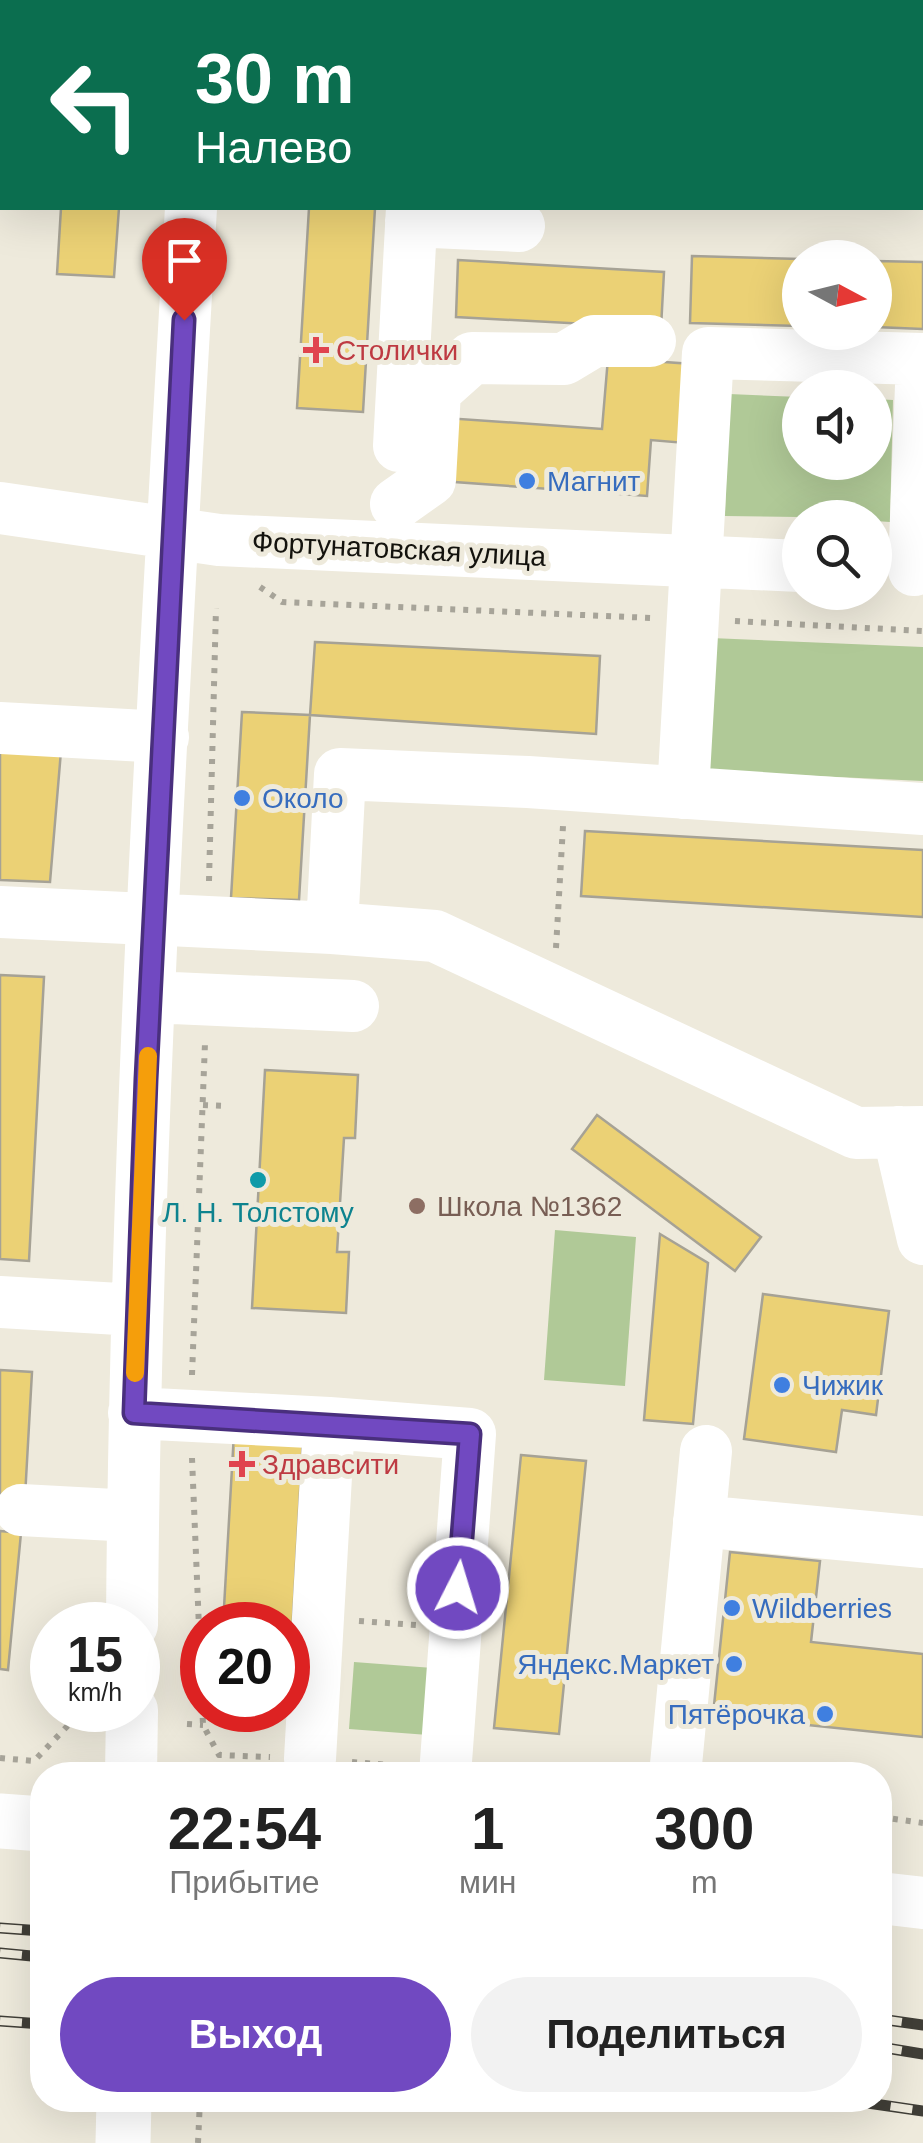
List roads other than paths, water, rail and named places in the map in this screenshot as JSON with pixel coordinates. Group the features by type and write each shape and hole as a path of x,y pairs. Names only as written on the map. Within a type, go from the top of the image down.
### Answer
{"main road":[{"path":"0,1821 30,1823"},
{"path":"123,2143 124,2112"}],"street":[{"path":"132,1602 136,1310 191,210"},
{"path":"394,526 412,214 519,226"},
{"path":"394,526 430,480 435,391 472,358 564,359 594,341 650,341"},
{"path":"683,792 708,353 922,359 922,419 904,570"},
{"name":"Фортунатовская улица","path":"0,508 219,540 394,526 698,562 782,565"},
{"path":"0,728 163,737"},
{"path":"332,928 340,774 923,809"},
{"path":"0,912 435,936 856,1133 911,1132 923,1239"},
{"path":"151,997 353,1006"},
{"path":"0,1302 136,1310"},
{"path":"134,1413 470,1434 447,1762"},
{"path":"310,1758 329,1423"},
{"path":"676,1762 706,1451"},
{"path":"21,1510 133,1516"},
{"path":"699,1521 923,1542"},
{"path":"116,1732 127,1762"},
{"path":"892,1899 923,1903"}],"railway":[{"path":"0,1928 30,1930"},
{"path":"0,1953 30,1956"},
{"path":"0,2021 30,2023"},
{"path":"892,2021 923,2025"},
{"path":"892,2049 923,2054"},
{"path":"892,2107 923,2111"}],"place":[{"name":"Столички","path":"316,350"},
{"name":"Магнит","path":"527,481"},
{"name":"Около","path":"242,798"},
{"name":"Л. Н. Толстому","path":"258,1180"},
{"name":"Школа №1362","path":"417,1206"},
{"name":"Чижик","path":"782,1385"},
{"name":"Здравсити","path":"242,1464"},
{"name":"Wildberries","path":"732,1608"},
{"name":"Яндекс.Маркет","path":"734,1664"},
{"name":"Пятёрочка","path":"825,1714"}]}
